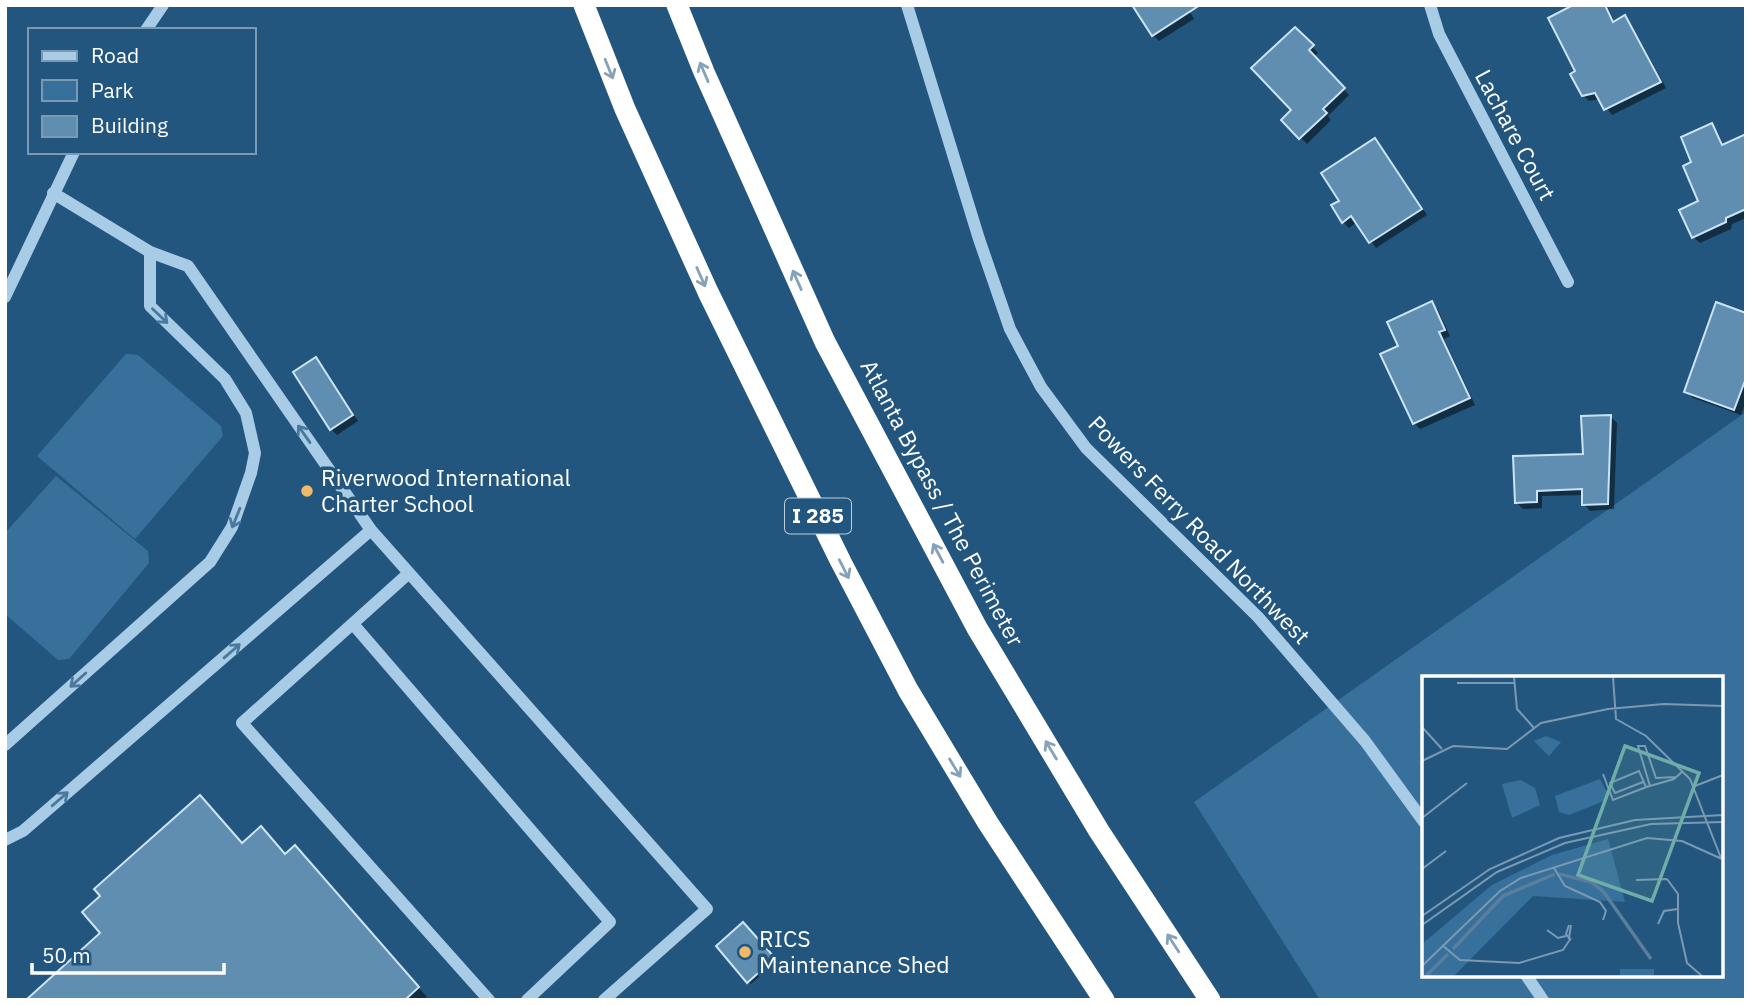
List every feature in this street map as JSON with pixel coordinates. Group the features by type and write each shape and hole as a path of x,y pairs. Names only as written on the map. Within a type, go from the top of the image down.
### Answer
{"highway":[{"name":"I 285","path":"584,5 625,109 708,292 847,574 908,690 988,823 1104,1000"},
{"name":"Atlanta Bypass / The Perimeter","path":"677,5 704,72 825,342 965,604 1099,831 1210,1000"}],"street":[{"path":"147,28 163,5"},
{"name":"Powers Ferry Road Northwest","path":"907,5 979,239 1010,329 1041,387 1086,448 1258,617 1364,741 1422,819"},
{"name":"Lachare Court","path":"1430,5 1439,34 1568,282"},
{"path":"5,297 73,154"},
{"path":"53,193 150,252 188,267 371,530 707,909 604,1000"},
{"path":"5,745 210,562 232,527 251,473 255,453 246,413 225,379 150,306 150,252"},
{"path":"5,840 23,831 371,530"},
{"path":"409,573 242,723 489,1000"},
{"path":"353,624 610,922 527,1000"},
{"path":"1527,977 1543,1000"}],"green space":[{"path":"126,354 138,355 221,426 223,436 135,539 37,456"},
{"path":"1746,412 1746,1000 1320,1000 1194,802"},
{"path":"56,476 148,551 149,563 69,659 58,660 5,614 5,533"}],"building":[{"path":"1132,5 1200,5 1152,36"},
{"path":"1573,5 1605,5 1613,22 1625,15 1661,82 1604,110 1595,93 1582,96 1570,74 1575,71 1548,18"},
{"path":"1295,27 1314,45 1309,50 1345,88 1323,109 1327,113 1299,139 1281,120 1291,110 1251,68"},
{"path":"1712,123 1722,145 1746,134 1746,209 1692,238 1679,210 1698,201 1683,166 1691,162 1681,137"},
{"path":"1375,138 1422,209 1369,243 1351,216 1342,223 1331,205 1339,201 1321,173"},
{"path":"1432,301 1445,330 1439,332 1470,398 1413,424 1380,354 1398,346 1387,322"},
{"path":"1716,302 1746,313 1746,378 1734,410 1684,392"},
{"path":"316,357 353,415 330,430 293,372"},
{"path":"1611,415 1608,504 1582,505 1582,489 1537,491 1537,502 1515,503 1513,456 1583,454 1581,416"},
{"path":"200,795 242,843 261,826 285,854 295,845 419,987 405,1000 26,1000 100,933 82,912 100,896 94,889"},
{"name":"RICS Maintenance Shed","path":"743,922 775,958 747,983 716,946"}],"place":[{"name":"Riverwood International Charter School","path":"307,491"},
{"name":"RICS Maintenance Shed","path":"745,952"}]}
